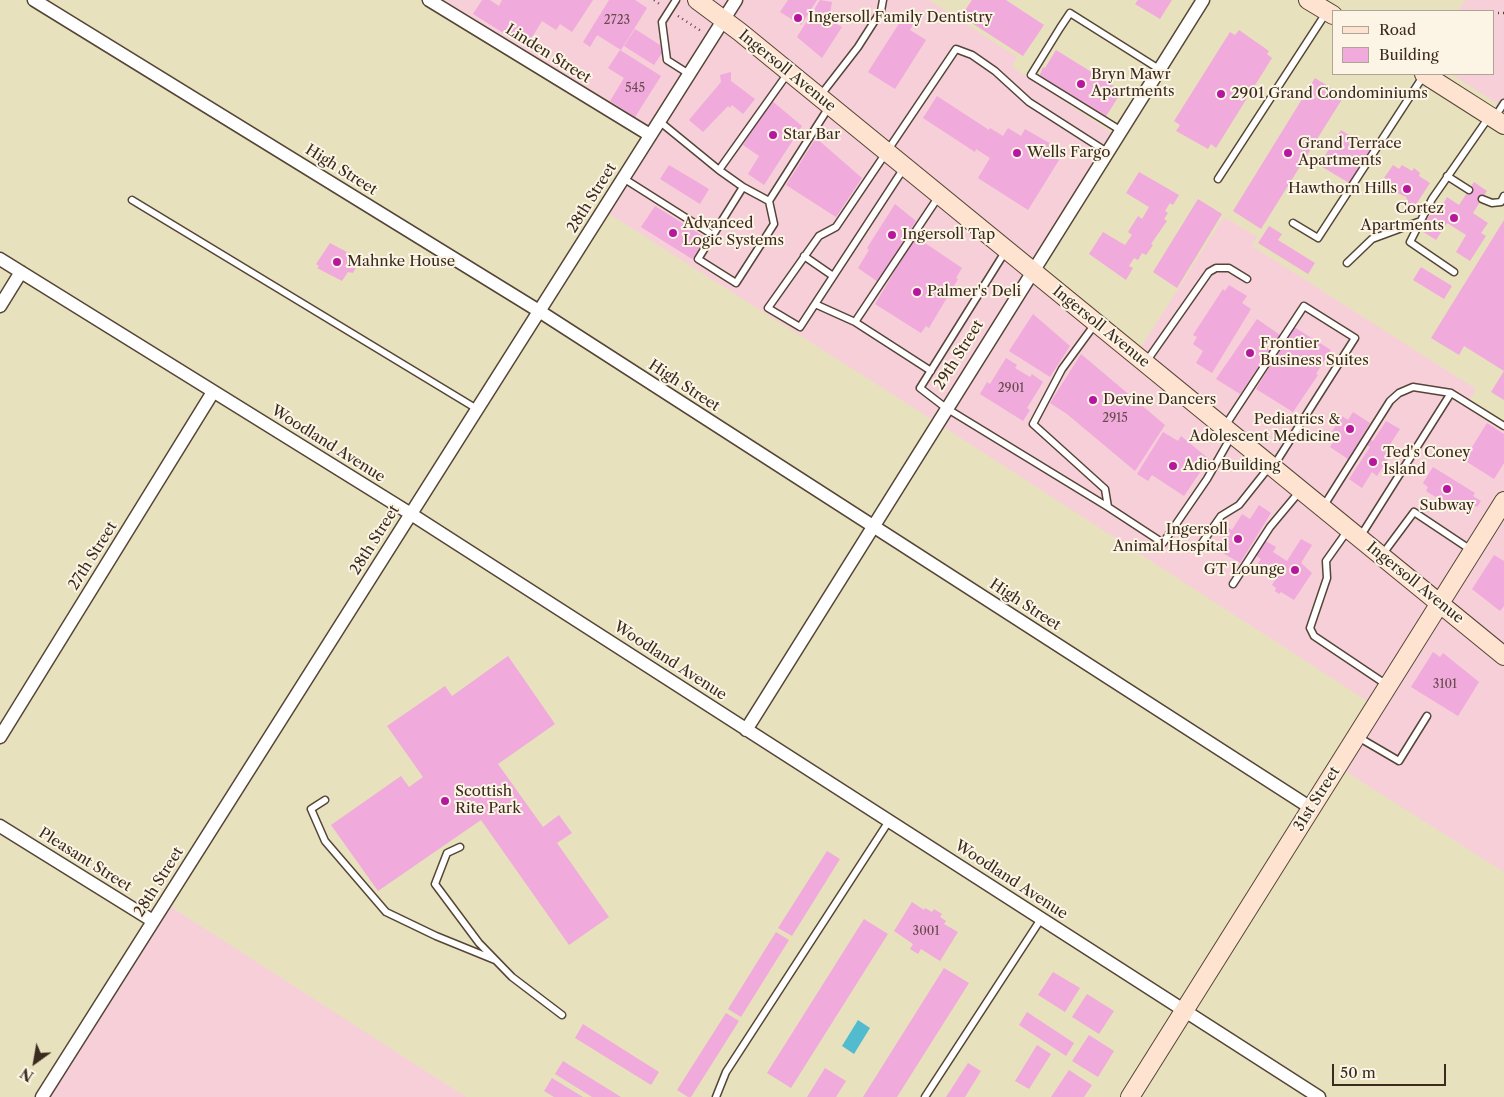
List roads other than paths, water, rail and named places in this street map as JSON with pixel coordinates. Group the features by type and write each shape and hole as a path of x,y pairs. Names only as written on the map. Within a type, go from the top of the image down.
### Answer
{"main road":[{"name":"Ingersoll Avenue","path":"697,0 724,19 1504,656"},
{"path":"1308,0 1330,14"},
{"path":"1426,75 1496,119"},
{"name":"31st Street","path":"1130,1097 1504,501"}],"street":[{"name":"High Street","path":"34,0 539,312 1311,808"},
{"name":"Linden Street","path":"429,0 650,135"},
{"name":"28th Street","path":"42,1097 736,0"},
{"name":"29th Street","path":"746,730 1032,270 1203,0"},
{"name":"Woodland Avenue","path":"0,259 411,514 1319,1097"},
{"path":"0,306 21,272"},
{"name":"27th Street","path":"0,737 213,392"},
{"name":"Pleasant Street","path":"0,826 153,921"}],"lane":[{"path":"676,0 662,22 667,60 688,74"},
{"path":"743,187 698,259 736,283 774,224 769,201 825,102 882,10 883,0"},
{"path":"1120,130 1031,75 1060,28 1070,14 1159,69"},
{"path":"1218,179 1330,14"},
{"path":"905,167 800,327 768,308 818,236 836,227 956,49 972,56 995,71 1029,102 1107,152"},
{"path":"719,170 788,72"},
{"path":"1294,223 1318,238 1381,144 1423,75"},
{"path":"1454,272 1410,242 1418,222 1447,176 1496,119 1504,103"},
{"path":"659,120 719,170 743,187 769,201"},
{"path":"1447,176 1469,190"},
{"path":"623,178 713,235"},
{"path":"855,322 940,195"},
{"path":"1482,198 1492,203 1501,202 1504,196"},
{"path":"132,200 477,409"},
{"path":"1347,263 1372,239 1418,222"},
{"path":"1006,250 920,388 946,408 1108,507 1163,543 1207,479 1228,431 1304,306 1355,338 1272,466 1239,505 1221,516 1202,543"},
{"path":"804,256 834,276"},
{"path":"1146,363 1209,272 1216,268 1229,268 1247,279"},
{"path":"815,304 855,322 931,370"},
{"path":"1096,323 1062,369 1033,424 1105,489 1108,507"},
{"path":"1322,508 1390,401 1399,393 1413,387 1450,393 1504,426"},
{"path":"1388,685 1314,636 1310,628 1327,578 1326,560 1354,533 1450,393"},
{"path":"1233,584 1270,527 1300,490"},
{"path":"1382,556 1414,512 1472,551"},
{"path":"1356,736 1399,761 1427,716"},
{"path":"325,800 311,809 325,841 386,912 436,936 496,960"},
{"path":"715,1096 731,1064 889,821"},
{"path":"460,847 447,853 435,884 479,943 512,977 562,1015"},
{"path":"925,1097 1041,919"}],"water":[{"path":"858,1020 870,1028 854,1054 842,1046"}],"place":[{"name":"Ingersoll Family Dentistry","path":"798,18"},
{"name":"Bryn Mawr Apartments","path":"1081,84"},
{"name":"2901 Grand Condominiums","path":"1221,94"},
{"name":"Star Bar","path":"773,135"},
{"name":"Wells Fargo","path":"1017,153"},
{"name":"Grand Terrace Apartments","path":"1288,153"},
{"name":"Hawthorn Hills","path":"1407,189"},
{"name":"Cortez Apartments","path":"1454,218"},
{"name":"Advanced Logic Systems","path":"673,233"},
{"name":"Ingersoll Tap","path":"892,235"},
{"name":"Mahnke House","path":"337,262"},
{"name":"Palmer's Deli","path":"917,292"},
{"name":"Frontier Business Suites","path":"1250,353"},
{"name":"Devine Dancers","path":"1093,400"},
{"name":"Pediatrics & Adolescent Medicine","path":"1350,429"},
{"name":"Ted's Coney Island","path":"1373,462"},
{"name":"Adio Building","path":"1173,466"},
{"name":"Subway","path":"1447,489"},
{"name":"Ingersoll Animal Hospital","path":"1238,539"},
{"name":"GT Lounge","path":"1295,570"},
{"name":"Scottish Rite Park","path":"445,801"}]}
